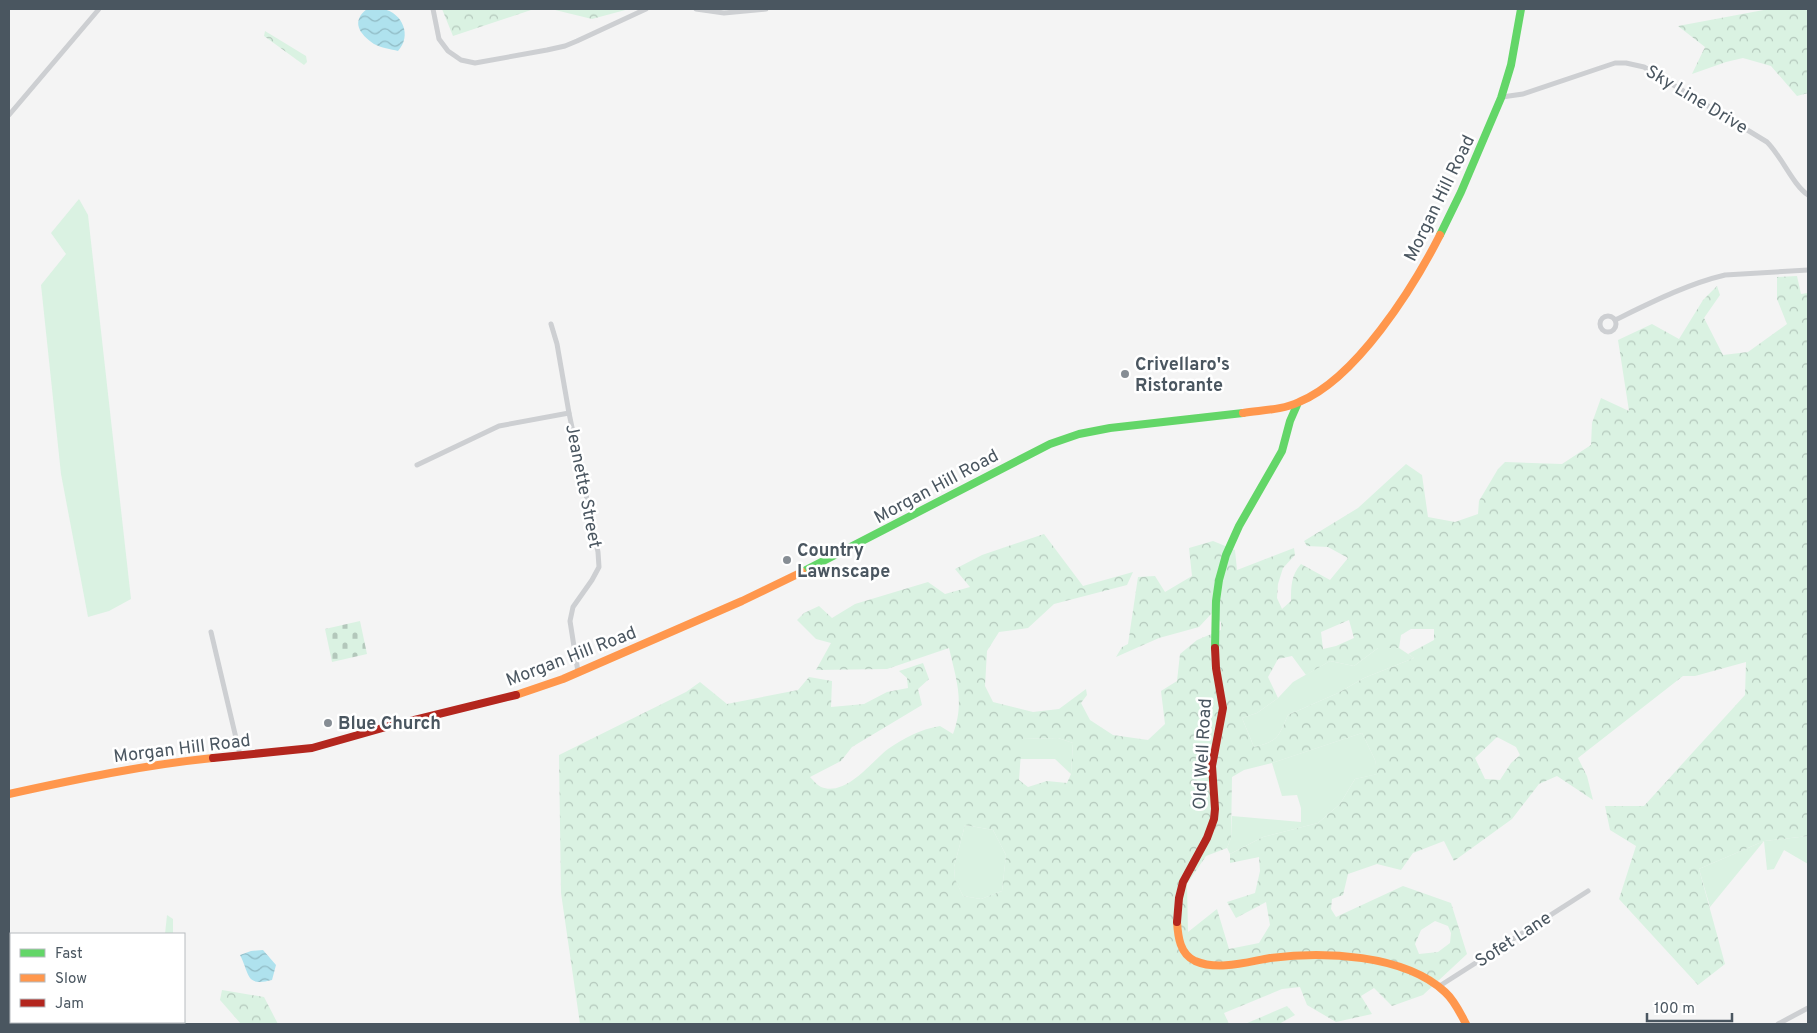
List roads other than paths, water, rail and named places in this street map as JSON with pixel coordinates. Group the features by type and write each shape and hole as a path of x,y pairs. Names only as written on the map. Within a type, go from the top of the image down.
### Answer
{"main road":[{"name":"Morgan Hill Road","path":"9,794 129,769 317,746 525,693 694,623 791,578 1050,444 1079,434 1110,428 1297,405 1315,395 1353,362 1384,326 1415,281 1448,221 1502,97 1513,52 1520,9"},
{"name":"Old Well Road","path":"1297,405 1281,454 1238,532 1224,560 1221,572 1217,599 1215,655 1222,717 1213,760 1215,809 1207,840 1188,871 1182,885 1177,930 1179,944 1186,956 1217,966 1273,958 1329,955 1355,957 1392,965 1418,975 1446,992 1466,1024"}],"street":[{"path":"9,115 99,9"},
{"path":"433,9 439,39 448,51 461,60 475,63 565,46 646,9"},
{"path":"696,9 724,13 766,9"},
{"name":"Sky Line Drive","path":"1502,97 1523,94 1615,63 1644,66 1767,142 1776,150 1800,188 1808,195"},
{"path":"1615,320 1688,287 1716,277 1808,270"},
{"name":"Jeanette Street","path":"551,324 557,344 569,413 598,552 599,567 592,580 572,606 570,621 578,672"},
{"path":"417,465 499,426 569,413"},
{"path":"211,632 240,755"},
{"name":"Sofet Lane","path":"1438,987 1588,891"},
{"path":"1778,1024 1808,1008"}],"water":[{"path":"367,9 390,11 400,20 405,32 402,45 398,51 374,44 361,32 358,23 359,18"},
{"path":"263,950 276,965 272,980 257,982 247,973 240,955 251,951"}],"place":[{"name":"Crivellaro's Ristorante","path":"1125,374"},
{"name":"Country Lawnscape","path":"787,560"},
{"name":"Blue Church","path":"328,723"}]}
